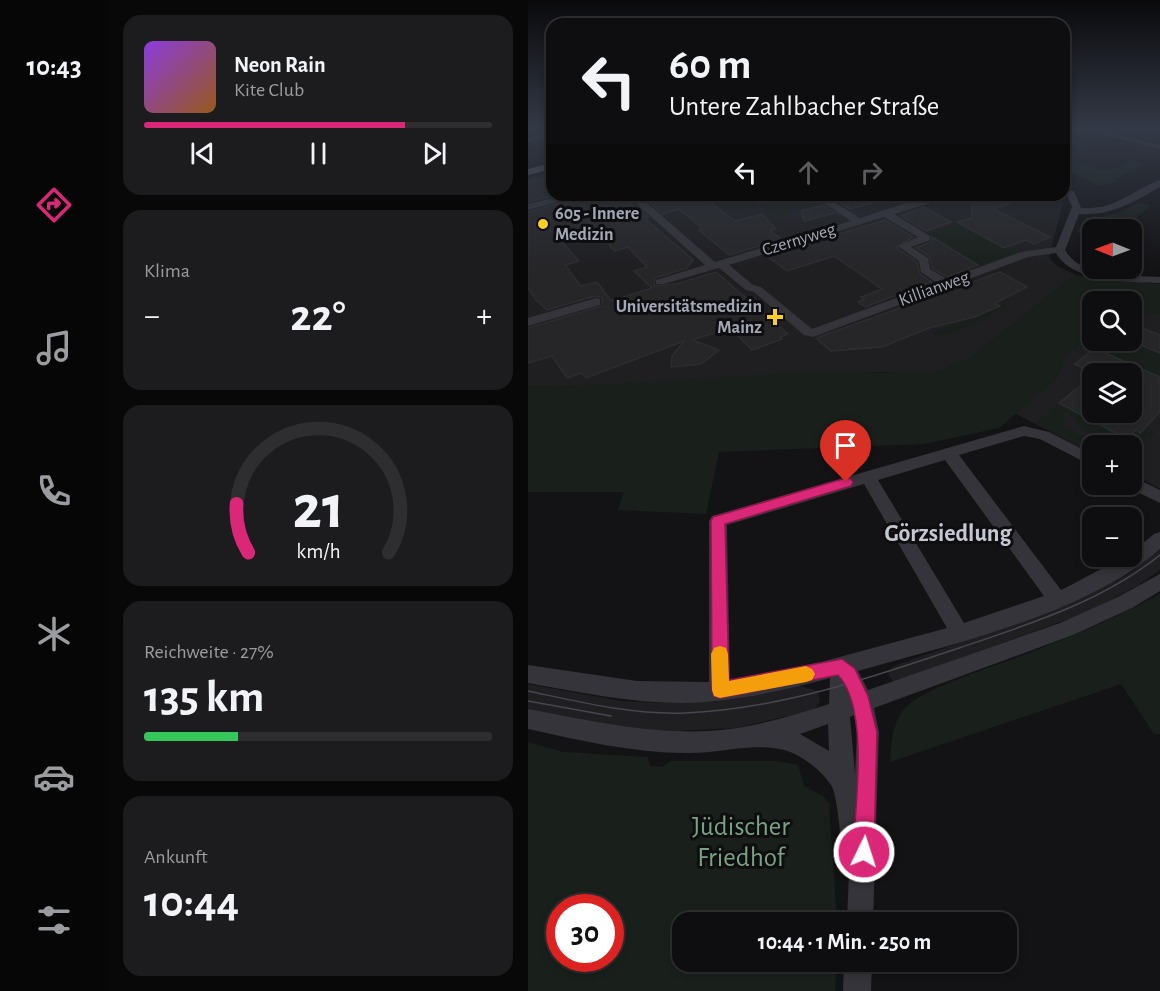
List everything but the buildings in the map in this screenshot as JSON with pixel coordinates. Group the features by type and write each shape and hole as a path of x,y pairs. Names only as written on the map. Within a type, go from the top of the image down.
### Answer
{"street":[{"path":"1077,211 1105,211 1122,205 1160,183"},
{"path":"1070,192 1101,204 1122,205"},
{"path":"1070,195 1077,205 1077,211 1060,250 1064,260 1087,271 1160,280"},
{"path":"528,207 553,201"},
{"path":"639,201 717,265"},
{"path":"826,201 859,222"},
{"name":"Czernyweg","path":"660,282 924,201"},
{"path":"886,214 926,238 903,246 924,260 925,270 946,284"},
{"name":"Killianweg","path":"717,265 750,288 757,289 808,332 1034,251 1060,250"},
{"path":"528,322 596,302"},
{"path":"720,690 718,521 1024,431 1044,435 1082,456"},
{"path":"948,452 1058,600"},
{"path":"868,476 960,633"},
{"path":"1142,488 1160,497"},
{"path":"528,674 628,691 682,693 720,690 842,666 960,633 1058,600 1119,571 1160,539"},
{"path":"528,719 610,736 663,742 710,742 745,737 839,710 1058,634 1116,608 1160,581"},
{"path":"842,666 854,682 862,702 868,741 860,912"},
{"path":"842,666 839,710 844,784 861,892"},
{"path":"745,737 781,738 800,743 826,761 844,784"},
{"path":"857,991 858,972"}],"shaded area":[{"name":"Universitätsmedizin Mainz","path":"546,175 546,201 1063,201 1049,258 1057,266 1076,275 969,359 935,373 920,375 883,372 561,387 528,386 528,178"},
{"path":"1160,286 1160,489 1142,479 1142,435 1082,435 1082,448 1014,413 1056,379 1064,357 1082,342 1082,351 1142,351 1142,296"},
{"path":"1160,550 1160,570 1137,586 1105,603 1071,618 898,681 893,681 889,676 888,672 894,666 1083,598 1138,567 1142,567 1142,564"},
{"path":"528,684 621,701 659,703 687,702 784,686 801,686 818,691 820,702 814,710 736,728 675,731 624,728 528,711"}],"green space":[{"path":"1077,175 1123,175 1116,179 1118,181 1100,186"},
{"path":"721,201 750,201 756,205 737,210 727,209 718,204"},
{"path":"756,201 824,202 777,216"},
{"path":"1138,202 1151,206 1135,219 1113,219 1103,216 1121,212"},
{"path":"1095,216 1103,219 1084,219"},
{"path":"960,223 1014,253 974,267 967,263 971,261 923,235"},
{"path":"1082,223 1082,234 1077,232"},
{"path":"1076,275 1082,276 1082,279 1160,284 1160,314 1142,315 1142,291 1082,291 1082,342 1064,357 1056,379 999,428 924,444 719,452 706,514 618,510 624,492 528,492 528,386 561,387 791,373 935,373 969,359"},
{"path":"1004,303 1006,306 1004,308 967,328 946,335 930,333 968,320"},
{"path":"1142,346 1160,353 1160,377 1142,369 1142,363 1130,363 1104,351 1142,351"},
{"path":"1059,403 1082,415 1082,423 1097,423 1119,435 1097,435 1082,428 1078,424 1078,419 1065,413 1062,419 1064,426 1082,437 1082,448 1036,423"},
{"path":"1144,429 1156,433 1150,438 1146,436 1144,438 1148,440 1142,446 1142,435 1131,435 1136,430 1140,433"},
{"path":"1160,594 1160,734 1154,734 1121,684 890,762 898,718 907,706 928,692 1085,630"},
{"name":"Jüdischer Friedhof","path":"528,742 563,752 648,757 650,766 662,767 671,761 777,761 798,765 804,786 823,796 829,804 836,912 672,912 672,972 836,972 835,991 528,991"}],"tram line":[{"path":"528,691 606,707 665,713 720,710 790,699 892,670 1064,610 1114,586 1160,555"},
{"path":"528,701 611,716"}],"slow traffic":[{"path":"720,654 720,690 806,674"}],"place":[{"name":"605 - Innere Medizin","path":"543,224"},
{"name":"Universitätsmedizin Mainz","path":"775,317"}],"district":[{"name":"Görzsiedlung","path":"948,534"}],"route":[{"path":"846,482 718,521 720,690 842,666 854,682 862,702 868,732 864,852"}]}
